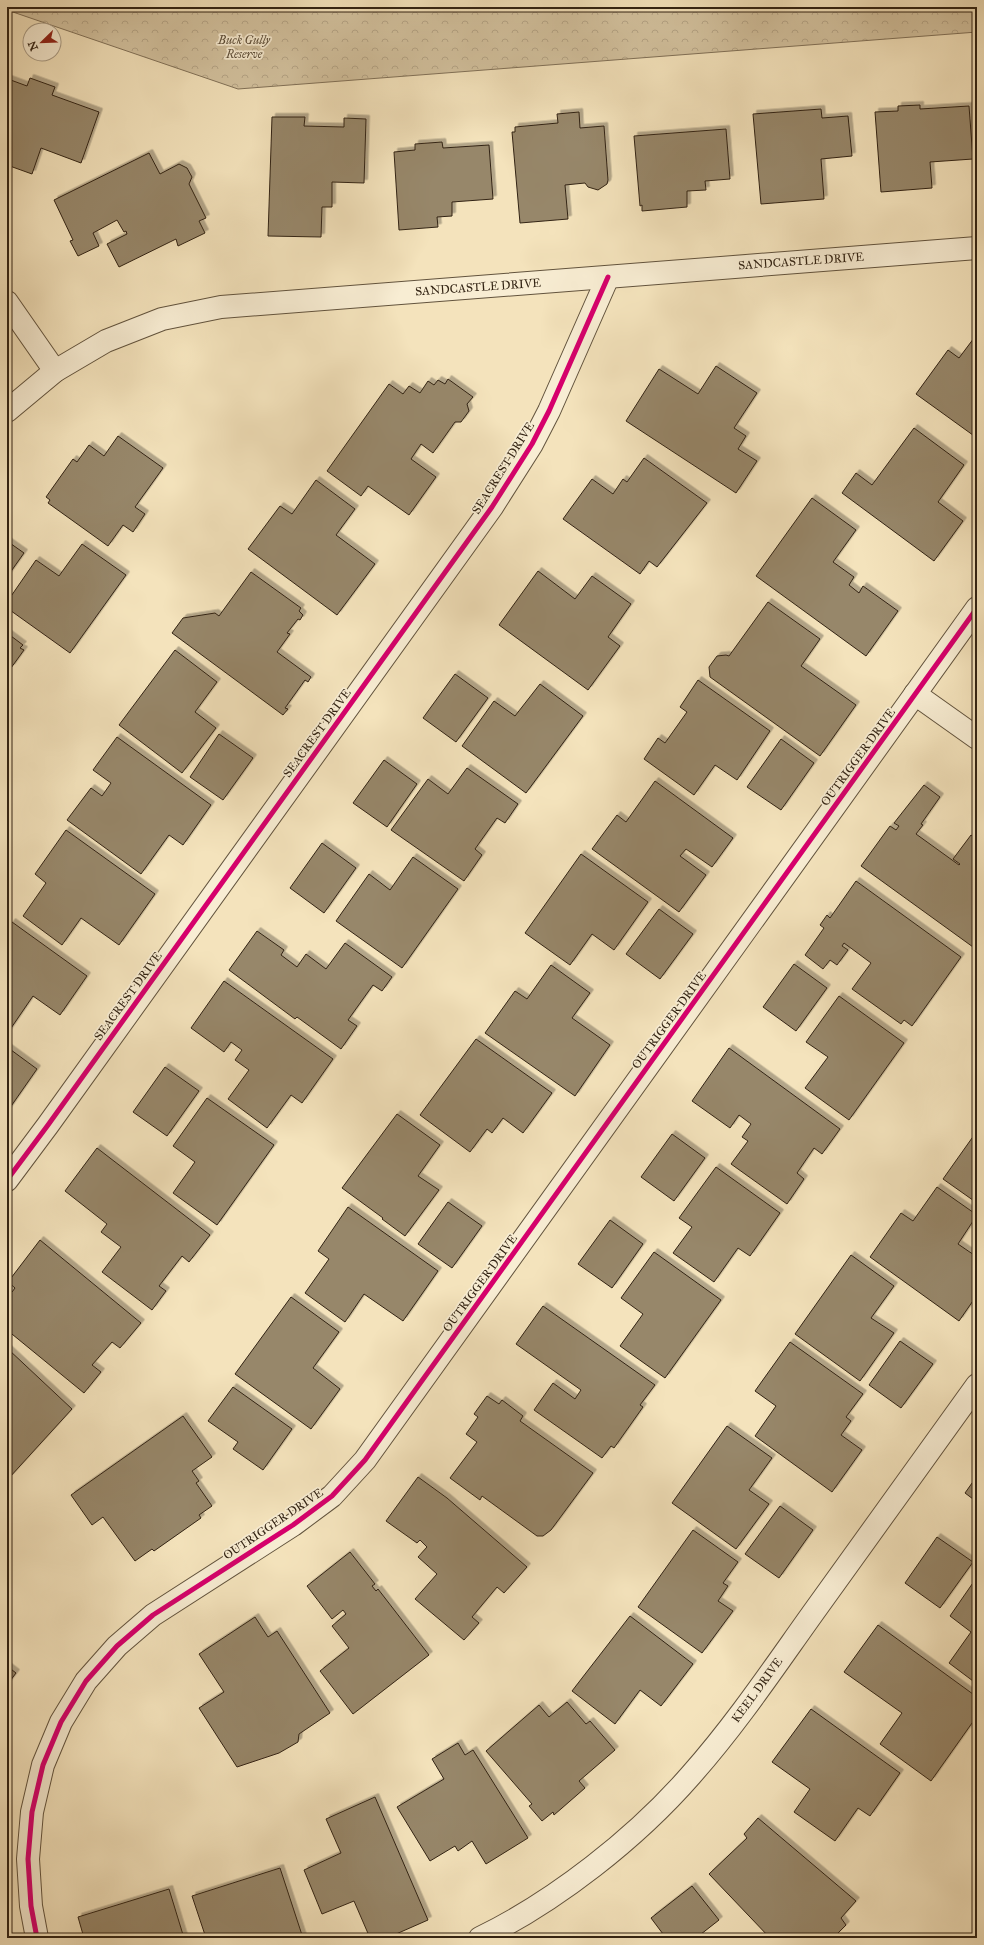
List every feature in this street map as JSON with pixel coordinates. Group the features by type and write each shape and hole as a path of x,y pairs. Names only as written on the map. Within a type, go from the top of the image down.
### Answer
{"street":[{"name":"SANDCASTLE DRIVE","path":"7,411 55,371 106,341 162,319 221,307 977,248"},
{"name":"SEACREST DRIVE","path":"7,1180 492,507 532,444 549,411 608,277"},
{"path":"7,302 55,371"},
{"name":"OUTRIGGER DRIVE","path":"37,1938 31,1906 28,1859 32,1812 43,1765 61,1722 86,1682 117,1646 153,1615 293,1525 332,1496 365,1460 977,608"},
{"path":"915,694 977,738"},
{"name":"KEEL DRIVE","path":"480,1938 537,1906 603,1859 664,1804 692,1775 743,1711 977,1385"}],"green space":[{"name":"Buck Gully Reserve","path":"7,7 977,7 977,32 238,89 62,29 62,22 42,22 7,10"}],"building":[{"path":"30,78 55,87 52,95 99,112 81,163 41,148 32,174 7,165 7,82 8,79 27,86"},
{"path":"920,105 920,109 969,106 973,159 930,162 932,188 881,192 875,112 898,111 898,106"},
{"path":"821,109 822,118 848,116 852,156 821,159 824,199 761,204 753,114"},
{"path":"579,112 580,128 604,126 608,180 607,184 598,190 588,187 585,183 565,185 568,219 520,223 512,132 515,132 515,127 558,123 557,114"},
{"path":"272,117 305,117 304,126 344,127 344,118 366,119 364,183 332,182 332,207 322,207 321,237 268,236"},
{"path":"726,129 730,179 705,181 706,190 687,191 687,207 642,211 642,205 640,206 634,136"},
{"path":"442,142 443,148 489,145 493,199 452,202 452,216 437,217 438,227 399,230 394,152 415,150 415,144"},
{"path":"149,153 160,174 179,164 187,168 192,177 189,184 206,218 199,221 205,233 178,246 176,239 119,267 107,244 127,234 126,231 124,232 117,220 93,233 99,246 78,256 70,241 73,240 54,200"},
{"path":"977,334 977,438 916,394 948,350 959,358"},
{"path":"716,366 757,393 734,428 746,436 738,449 757,461 736,493 626,421 659,369 698,394"},
{"path":"448,379 473,397 467,404 469,411 461,422 455,422 433,453 421,444 411,459 436,477 409,515 368,486 361,496 327,471 389,384 403,394 409,386 420,393 428,381 434,385 438,380 445,384"},
{"path":"914,428 964,465 938,502 963,521 934,561 842,493 856,473 872,485"},
{"path":"118,436 163,468 135,507 145,514 133,532 123,525 108,546 48,503 50,500 46,497 73,459 77,462 89,445 104,456"},
{"path":"644,458 707,503 657,567 649,561 640,574 563,519 592,479 613,494 623,479 627,482"},
{"path":"316,480 355,509 336,535 375,564 337,615 248,549 280,506 292,514"},
{"path":"812,498 856,530 833,562 854,577 849,585 859,593 863,586 898,611 866,656 756,576"},
{"path":"7,541 24,553 7,577"},
{"path":"82,544 126,575 70,653 7,608 7,602 36,560 59,576"},
{"path":"538,571 575,599 592,576 631,604 608,637 620,646 588,690 499,625"},
{"path":"251,572 301,608 299,611 303,615 287,633 290,634 277,652 311,677 308,682 305,680 285,708 288,709 283,715 172,633 183,618 215,613 219,616"},
{"path":"768,602 820,639 801,666 856,705 820,756 710,677 709,667 717,656 729,656"},
{"path":"7,633 23,645 20,648 24,650 11,668 8,665 7,667"},
{"path":"175,650 217,682 195,712 216,728 182,773 119,725"},
{"path":"455,674 488,698 456,742 423,718"},
{"path":"698,680 770,731 737,780 715,765 694,795 644,759 658,738 665,743 687,712 680,707"},
{"path":"540,684 583,716 526,793 462,746 494,701 515,716"},
{"path":"219,734 253,758 223,800 190,777"},
{"path":"117,737 211,805 183,845 169,835 141,874 67,820 91,788 102,796 111,783 93,770"},
{"path":"781,739 814,763 781,810 747,787"},
{"path":"384,760 417,784 387,827 353,803"},
{"path":"467,768 518,804 505,823 497,818 475,849 482,855 464,881 391,830 428,779 448,794"},
{"path":"655,781 733,838 712,867 686,849 680,856 706,875 679,912 592,849 617,815 626,822"},
{"path":"924,785 940,797 921,824 923,825 916,834 959,865 960,864 953,859 971,835 977,840 977,941 973,947 861,866 890,826 896,830 899,826 894,823"},
{"path":"66,830 155,894 119,945 81,918 62,945 23,916 46,883 35,874"},
{"path":"322,843 356,868 324,913 290,888"},
{"path":"581,854 648,902 614,950 592,934 570,965 525,933"},
{"path":"413,857 458,889 402,968 336,921 369,874 390,890"},
{"path":"856,881 961,957 912,1026 904,1020 901,1024 852,989 871,963 844,943 842,946 848,950 837,965 830,960 823,969 805,955 824,928 820,925 827,915 830,918"},
{"path":"659,909 693,934 660,979 626,954"},
{"path":"12,922 87,976 60,1015 33,996 7,1034 7,929"},
{"path":"257,931 284,950 281,955 297,967 306,954 326,969 345,943 392,977 382,991 373,985 348,1020 357,1026 341,1049 297,1017 295,1019 229,970"},
{"path":"794,964 827,988 796,1031 763,1007"},
{"path":"551,965 590,993 572,1018 610,1045 575,1096 485,1033 515,991 527,999"},
{"path":"224,981 333,1059 302,1103 291,1095 267,1128 228,1099 249,1070 235,1060 242,1050 231,1042 224,1052 191,1028"},
{"path":"839,996 904,1043 849,1120 805,1088 828,1057 806,1042"},
{"path":"476,1039 552,1093 523,1133 503,1118 492,1133 487,1129 470,1152 420,1115"},
{"path":"7,1047 37,1069 7,1112"},
{"path":"729,1048 840,1129 822,1154 814,1148 797,1173 804,1179 787,1204 731,1164 748,1141 742,1137 751,1124 739,1115 730,1128 692,1101"},
{"path":"165,1067 199,1091 167,1136 133,1112"},
{"path":"207,1098 274,1145 217,1225 173,1193 195,1162 173,1146"},
{"path":"397,1114 440,1145 418,1176 439,1190 405,1236 342,1188"},
{"path":"977,1131 977,1203 943,1179"},
{"path":"672,1134 705,1158 674,1201 641,1177"},
{"path":"97,1148 210,1235 189,1262 182,1256 159,1286 166,1291 152,1310 102,1272 121,1247 101,1232 107,1224 65,1191"},
{"path":"716,1167 780,1213 750,1256 738,1248 714,1282 673,1253 692,1227 679,1218"},
{"path":"937,1187 977,1215 958,1244 977,1257 977,1295 959,1321 870,1257 901,1213 913,1221"},
{"path":"448,1202 482,1226 452,1268 418,1244"},
{"path":"348,1207 438,1271 403,1321 364,1294 345,1322 305,1293 329,1259 318,1251"},
{"path":"610,1220 643,1244 612,1288 578,1264"},
{"path":"40,1240 141,1323 120,1348 112,1342 92,1365 101,1372 84,1393 7,1330 7,1289 12,1292 15,1288 8,1282"},
{"path":"654,1252 721,1300 665,1378 620,1346 643,1314 621,1298"},
{"path":"851,1255 894,1286 871,1318 894,1333 860,1381 795,1334"},
{"path":"291,1297 339,1332 313,1368 340,1389 311,1429 235,1374"},
{"path":"543,1306 655,1385 640,1405 643,1407 614,1448 611,1446 602,1458 534,1410 553,1383 575,1399 581,1390 516,1344"},
{"path":"900,1341 933,1364 901,1408 869,1385"},
{"path":"790,1342 863,1394 846,1417 851,1421 841,1435 862,1450 832,1492 755,1436 776,1406 755,1391"},
{"path":"8,1349 72,1409 9,1478 7,1477"},
{"path":"233,1387 292,1429 263,1470 233,1449 238,1442 208,1421"},
{"path":"487,1396 499,1404 502,1400 523,1416 520,1421 593,1473 551,1530 543,1536 537,1536 482,1496 480,1500 450,1478 477,1442 466,1434 478,1417 474,1414"},
{"path":"183,1416 212,1457 192,1471 199,1481 196,1483 212,1506 199,1515 201,1518 154,1551 152,1549 135,1561 103,1517 92,1525 71,1495"},
{"path":"727,1426 772,1458 749,1490 769,1504 736,1549 672,1503"},
{"path":"977,1476 977,1502 965,1493"},
{"path":"418,1477 447,1498 527,1567 504,1593 497,1587 472,1617 479,1623 464,1640 415,1599 437,1574 418,1557 427,1547 420,1540 417,1543 386,1521"},
{"path":"780,1506 813,1530 779,1578 745,1554"},
{"path":"693,1530 738,1562 723,1583 728,1586 718,1601 733,1611 702,1653 638,1607"},
{"path":"937,1537 973,1562 940,1608 905,1583"},
{"path":"350,1552 375,1584 372,1586 376,1591 378,1589 429,1655 353,1714 320,1671 349,1648 332,1626 346,1614 343,1610 332,1619 307,1586"},
{"path":"977,1577 977,1684 949,1663 971,1632 950,1616"},
{"path":"630,1616 693,1664 661,1706 640,1690 615,1724 572,1691"},
{"path":"255,1617 268,1637 277,1631 330,1713 299,1734 298,1742 279,1753 237,1767 199,1708 224,1692 199,1654"},
{"path":"878,1625 977,1697 977,1716 931,1781 880,1744 902,1713 844,1672"},
{"path":"7,1666 16,1673 7,1685"},
{"path":"567,1702 586,1724 590,1721 615,1750 579,1781 585,1788 554,1815 553,1812 542,1821 529,1806 532,1804 486,1751 539,1705 549,1717"},
{"path":"811,1709 900,1773 870,1816 858,1808 835,1841 794,1812 810,1789 772,1762"},
{"path":"458,1743 465,1755 473,1750 528,1838 486,1864 472,1841 458,1851 455,1846 430,1861 397,1807 444,1779 432,1759"},
{"path":"375,1797 428,1920 387,1938 370,1938 354,1901 322,1914 304,1870 341,1853 326,1819"},
{"path":"758,1818 856,1901 841,1918 846,1925 833,1938 770,1938 709,1874 747,1838 744,1834"},
{"path":"280,1868 303,1938 248,1938 247,1935 238,1938 206,1938 192,1896"},
{"path":"692,1886 719,1920 696,1938 666,1938 651,1918"},
{"path":"169,1889 184,1938 84,1938 78,1917"}],"cycle path":[{"path":"7,1180 492,507 532,444 549,411 608,277"},
{"path":"37,1938 31,1906 28,1859 32,1812 43,1765 61,1722 86,1681 117,1646 153,1615 293,1525 332,1496 365,1460 977,608"}]}
